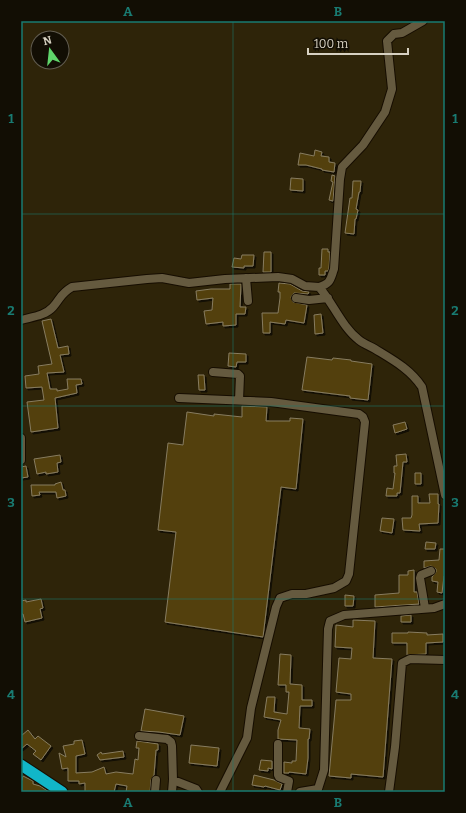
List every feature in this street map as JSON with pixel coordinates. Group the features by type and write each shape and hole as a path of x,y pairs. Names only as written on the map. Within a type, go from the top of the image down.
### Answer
{"highway":[{"path":"21,765 62,792"}],"street":[{"path":"21,320 44,314 49,311 64,292 72,287 162,278 189,283 278,277 292,279 306,286 326,284 330,281 334,269 339,187 342,167 363,145 385,112 392,89 387,41 394,34 402,33 423,21"},
{"path":"246,278 248,300"},
{"path":"318,286 328,298 350,332 359,341 404,367 415,376 422,387 445,495"},
{"path":"296,298 309,300 328,298"},
{"path":"213,372 238,374 240,376 239,400"},
{"path":"179,398 271,402 359,414 364,417 365,422 349,574 346,581 334,588 306,594 292,594 280,598 276,607 251,708 246,738 220,792"},
{"path":"21,438 21,460"},
{"path":"424,608 420,578 423,573 431,571"},
{"path":"300,792 318,789 324,770 328,629 330,620 344,616 434,608 445,604"},
{"path":"389,792 395,747 402,663 410,659 445,660"},
{"path":"139,736 167,739 171,742 173,780 172,792"},
{"path":"278,744 278,776 289,781 287,792"},
{"path":"155,792 156,780"},
{"path":"173,780 196,789 198,792"}],"building":[{"path":"315,150 322,152 321,156 329,157 329,162 335,163 334,172 306,165 298,165 300,153 314,156"},
{"path":"332,175 335,176 333,201 329,200 333,182 331,181"},
{"path":"291,178 303,179 303,191 290,190"},
{"path":"353,181 361,181 356,209 358,210 355,219 354,234 345,233 350,198 352,198"},
{"path":"322,249 328,249 328,252 330,252 329,268 328,271 325,271 325,275 319,275 319,268 321,268"},
{"path":"264,252 271,252 271,272 263,272"},
{"path":"242,255 254,255 253,266 244,266 244,268 232,267 234,258 241,259"},
{"path":"279,283 290,284 302,291 309,292 308,294 294,293 291,297 293,302 307,305 304,323 286,320 285,324 270,322 270,333 263,333 262,313 278,313 280,298 280,292 278,292"},
{"path":"230,284 241,284 240,307 246,307 245,314 236,314 236,325 223,326 223,322 206,324 204,311 212,310 213,298 197,300 196,291 230,289"},
{"path":"321,314 323,333 315,334 314,315"},
{"path":"51,319 58,348 68,346 69,354 60,355 64,372 47,373 50,389 57,389 57,391 68,389 67,379 81,379 82,384 76,385 77,393 55,398 58,428 31,432 27,402 44,400 42,387 26,388 25,376 39,374 38,366 52,364 42,321"},
{"path":"229,353 246,354 246,362 237,362 236,367 228,366"},
{"path":"307,357 332,360 333,358 372,364 368,400 350,398 350,396 302,390"},
{"path":"198,375 204,375 205,390 199,390"},
{"path":"242,406 267,407 266,421 290,421 290,418 303,419 296,489 281,487 263,637 165,622 176,532 158,530 168,443 183,445 187,412 214,416 214,414 242,417"},
{"path":"405,422 407,429 395,433 393,425"},
{"path":"406,454 407,462 403,462 400,493 397,493 397,496 386,496 387,488 393,489 395,473 394,466 397,466 396,455"},
{"path":"60,455 61,462 57,463 58,472 37,474 34,459"},
{"path":"26,466 28,477 21,478 21,467"},
{"path":"415,473 421,473 421,484 415,484"},
{"path":"61,482 66,496 57,498 56,492 39,492 40,495 32,496 31,485 55,485"},
{"path":"429,494 438,494 438,523 419,524 420,531 403,530 402,518 411,518 412,515 412,496 418,496 418,503 430,503"},
{"path":"382,518 394,519 392,533 380,531"},
{"path":"426,542 436,543 435,549 425,549"},
{"path":"440,549 445,549 445,576 442,593 437,592 438,582 432,581 432,577 436,572 436,569 431,566 424,568 424,561 439,560"},
{"path":"414,570 414,592 417,592 419,604 375,607 375,595 399,593 399,575 408,575 408,571"},
{"path":"345,595 354,596 353,606 345,606"},
{"path":"41,599 43,608 40,609 42,618 25,622 23,614 21,614 21,601 26,600 26,602"},
{"path":"411,615 411,622 401,622 401,616"},
{"path":"353,620 375,621 373,658 392,659 383,777 351,774 351,778 329,776 336,700 351,700 351,694 336,692 339,658 351,659 352,648 335,647 336,625 353,627"},
{"path":"392,633 427,633 427,635 443,634 443,642 426,643 426,654 407,655 407,643 392,643"},
{"path":"280,654 291,655 290,684 302,685 302,700 312,700 312,706 300,706 299,728 310,729 306,774 289,772 284,773 284,762 292,763 292,761 296,761 297,740 278,739 278,730 281,720 264,717 267,697 275,697 274,712 287,714 289,692 286,692 286,685 278,685"},
{"path":"145,709 184,716 180,735 141,731"},
{"path":"28,730 35,739 38,736 51,746 41,760 33,754 36,751 27,744 21,749 21,736"},
{"path":"82,740 85,754 76,756 76,773 92,772 104,767 106,774 116,772 133,774 135,759 138,760 139,748 136,748 137,741 158,744 150,792 126,792 127,786 116,784 114,792 85,792 85,783 79,784 79,781 68,781 68,768 62,769 59,753 66,757 63,746 74,744 74,741"},
{"path":"191,745 219,748 217,766 189,763"},
{"path":"123,751 124,757 100,760 97,755 101,752 102,754"},
{"path":"261,760 272,761 272,769 268,768 268,771 259,770"},
{"path":"254,775 274,780 282,784 280,790 265,786 252,785"},
{"path":"23,776 33,781 33,784 40,786 49,792 21,792"}]}
